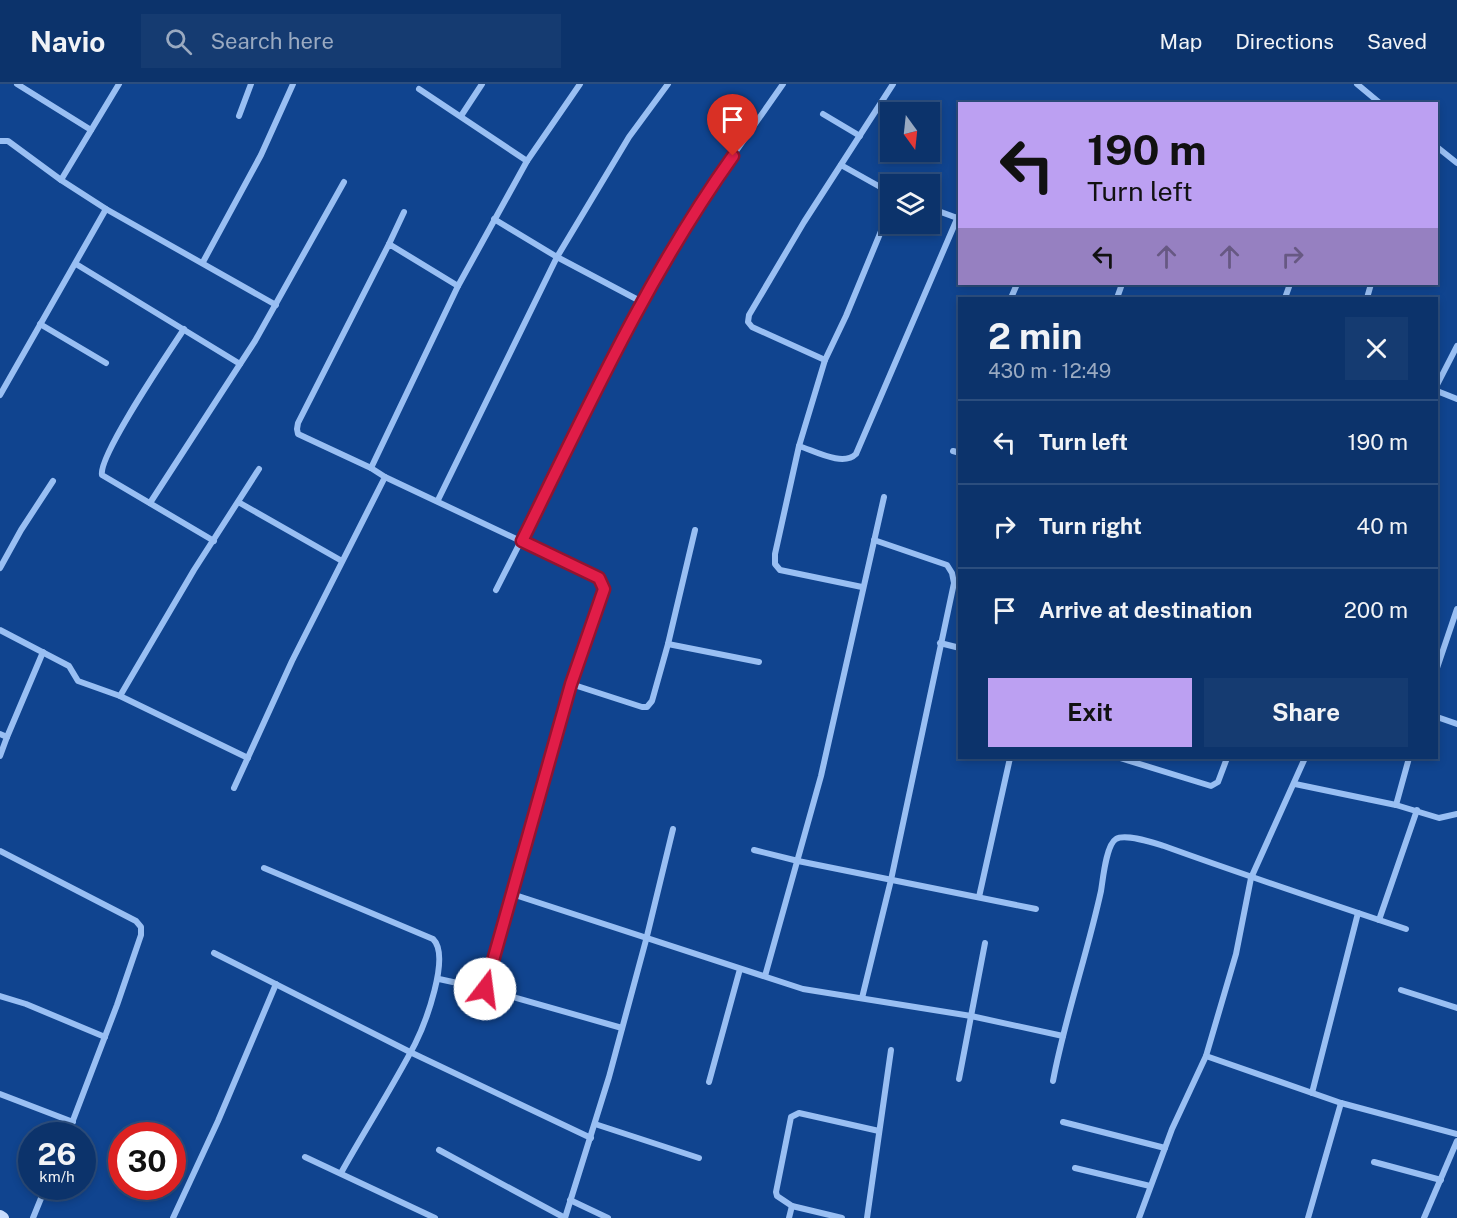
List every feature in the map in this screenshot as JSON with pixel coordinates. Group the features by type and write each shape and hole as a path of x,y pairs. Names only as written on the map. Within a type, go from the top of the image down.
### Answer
{"street":[{"path":"17,84 92,129"},
{"path":"61,180 63,173 119,84"},
{"path":"239,116 251,84"},
{"path":"203,262 261,155 293,84"},
{"path":"462,116 482,84"},
{"path":"371,468 458,286 494,219 528,160 580,84"},
{"path":"438,500 557,257 629,137 668,84"},
{"path":"496,590 642,302 708,191 783,84"},
{"path":"825,360 752,327 748,322 748,315 804,222 893,84"},
{"path":"1357,84 1379,102"},
{"path":"419,89 528,160"},
{"path":"823,114 860,136"},
{"path":"0,141 8,141 61,180 106,209 276,305"},
{"path":"1438,148 1457,163"},
{"path":"841,165 880,188"},
{"path":"150,503 276,305 344,182"},
{"path":"0,395 106,209"},
{"path":"940,211 958,216"},
{"path":"404,212 297,429 298,434 599,578 604,589 571,684 485,989"},
{"path":"800,446 839,459 852,458 856,454 958,218"},
{"path":"494,219 557,257 642,302"},
{"path":"862,587 780,570 775,564 775,554 800,446 825,360 880,234"},
{"path":"389,244 458,286"},
{"path":"76,264 240,364"},
{"path":"40,324 106,363"},
{"path":"184,329 106,455 101,471 102,475 214,541"},
{"path":"1438,383 1457,346"},
{"path":"1438,391 1457,399"},
{"path":"952,450 958,452"},
{"path":"120,696 260,469"},
{"path":"234,788 292,661 385,477"},
{"path":"0,568 21,530 53,482"},
{"path":"765,976 828,746 884,497"},
{"path":"240,503 342,561"},
{"path":"571,684 642,707 652,701 695,530"},
{"path":"862,998 891,880 954,583 947,565 874,540"},
{"path":"1438,665 1457,609"},
{"path":"0,630 69,666 78,681 120,696 248,758"},
{"path":"940,643 958,648"},
{"path":"668,644 759,662"},
{"path":"0,756 3,735 43,652"},
{"path":"1438,717 1457,724"},
{"path":"980,897 1010,759"},
{"path":"1128,759 1211,786 1218,782 1227,759"},
{"path":"1139,1218 1172,1129 1206,1056 1236,954 1251,878 1305,759"},
{"path":"1396,805 1409,759"},
{"path":"1295,784 1396,805 1439,818 1457,814"},
{"path":"1379,920 1416,810"},
{"path":"439,1150 565,1218 591,1138 622,1028 673,829"},
{"path":"1053,1081 1096,913 1108,854 1117,838 1124,836 1153,842 1251,878 1406,928"},
{"path":"754,850 1036,909"},
{"path":"0,851 136,921 141,927 141,935 73,1122 0,1094"},
{"path":"264,868 433,939 439,948 439,979 418,1038 341,1173"},
{"path":"512,894 624,930 646,940 803,989 971,1016 1063,1036"},
{"path":"1312,1093 1358,913"},
{"path":"959,1079 985,943"},
{"path":"213,953 410,1052 591,1138"},
{"path":"709,1082 740,969"},
{"path":"439,979 485,989 622,1028"},
{"path":"173,1218 218,1121 276,984"},
{"path":"1401,990 1457,1008"},
{"path":"0,996 105,1037"},
{"path":"867,1218 891,1050"},
{"path":"1206,1056 1341,1103 1457,1134"},
{"path":"1308,1218 1341,1103"},
{"path":"842,1218 792,1206 778,1198 776,1192 792,1115 799,1113 879,1131"},
{"path":"1064,1122 1165,1148"},
{"path":"595,1124 699,1158"},
{"path":"1424,1218 1457,1141"},
{"path":"305,1157 435,1218"},
{"path":"1374,1162 1441,1179"},
{"path":"1075,1168 1150,1186"},
{"path":"33,1218 40,1200"},
{"path":"570,1200 608,1218"},
{"path":"789,1218 792,1206"}],"route":[{"path":"485,989 571,684 604,589 599,578 522,541 642,302 708,191 733,156"}]}
